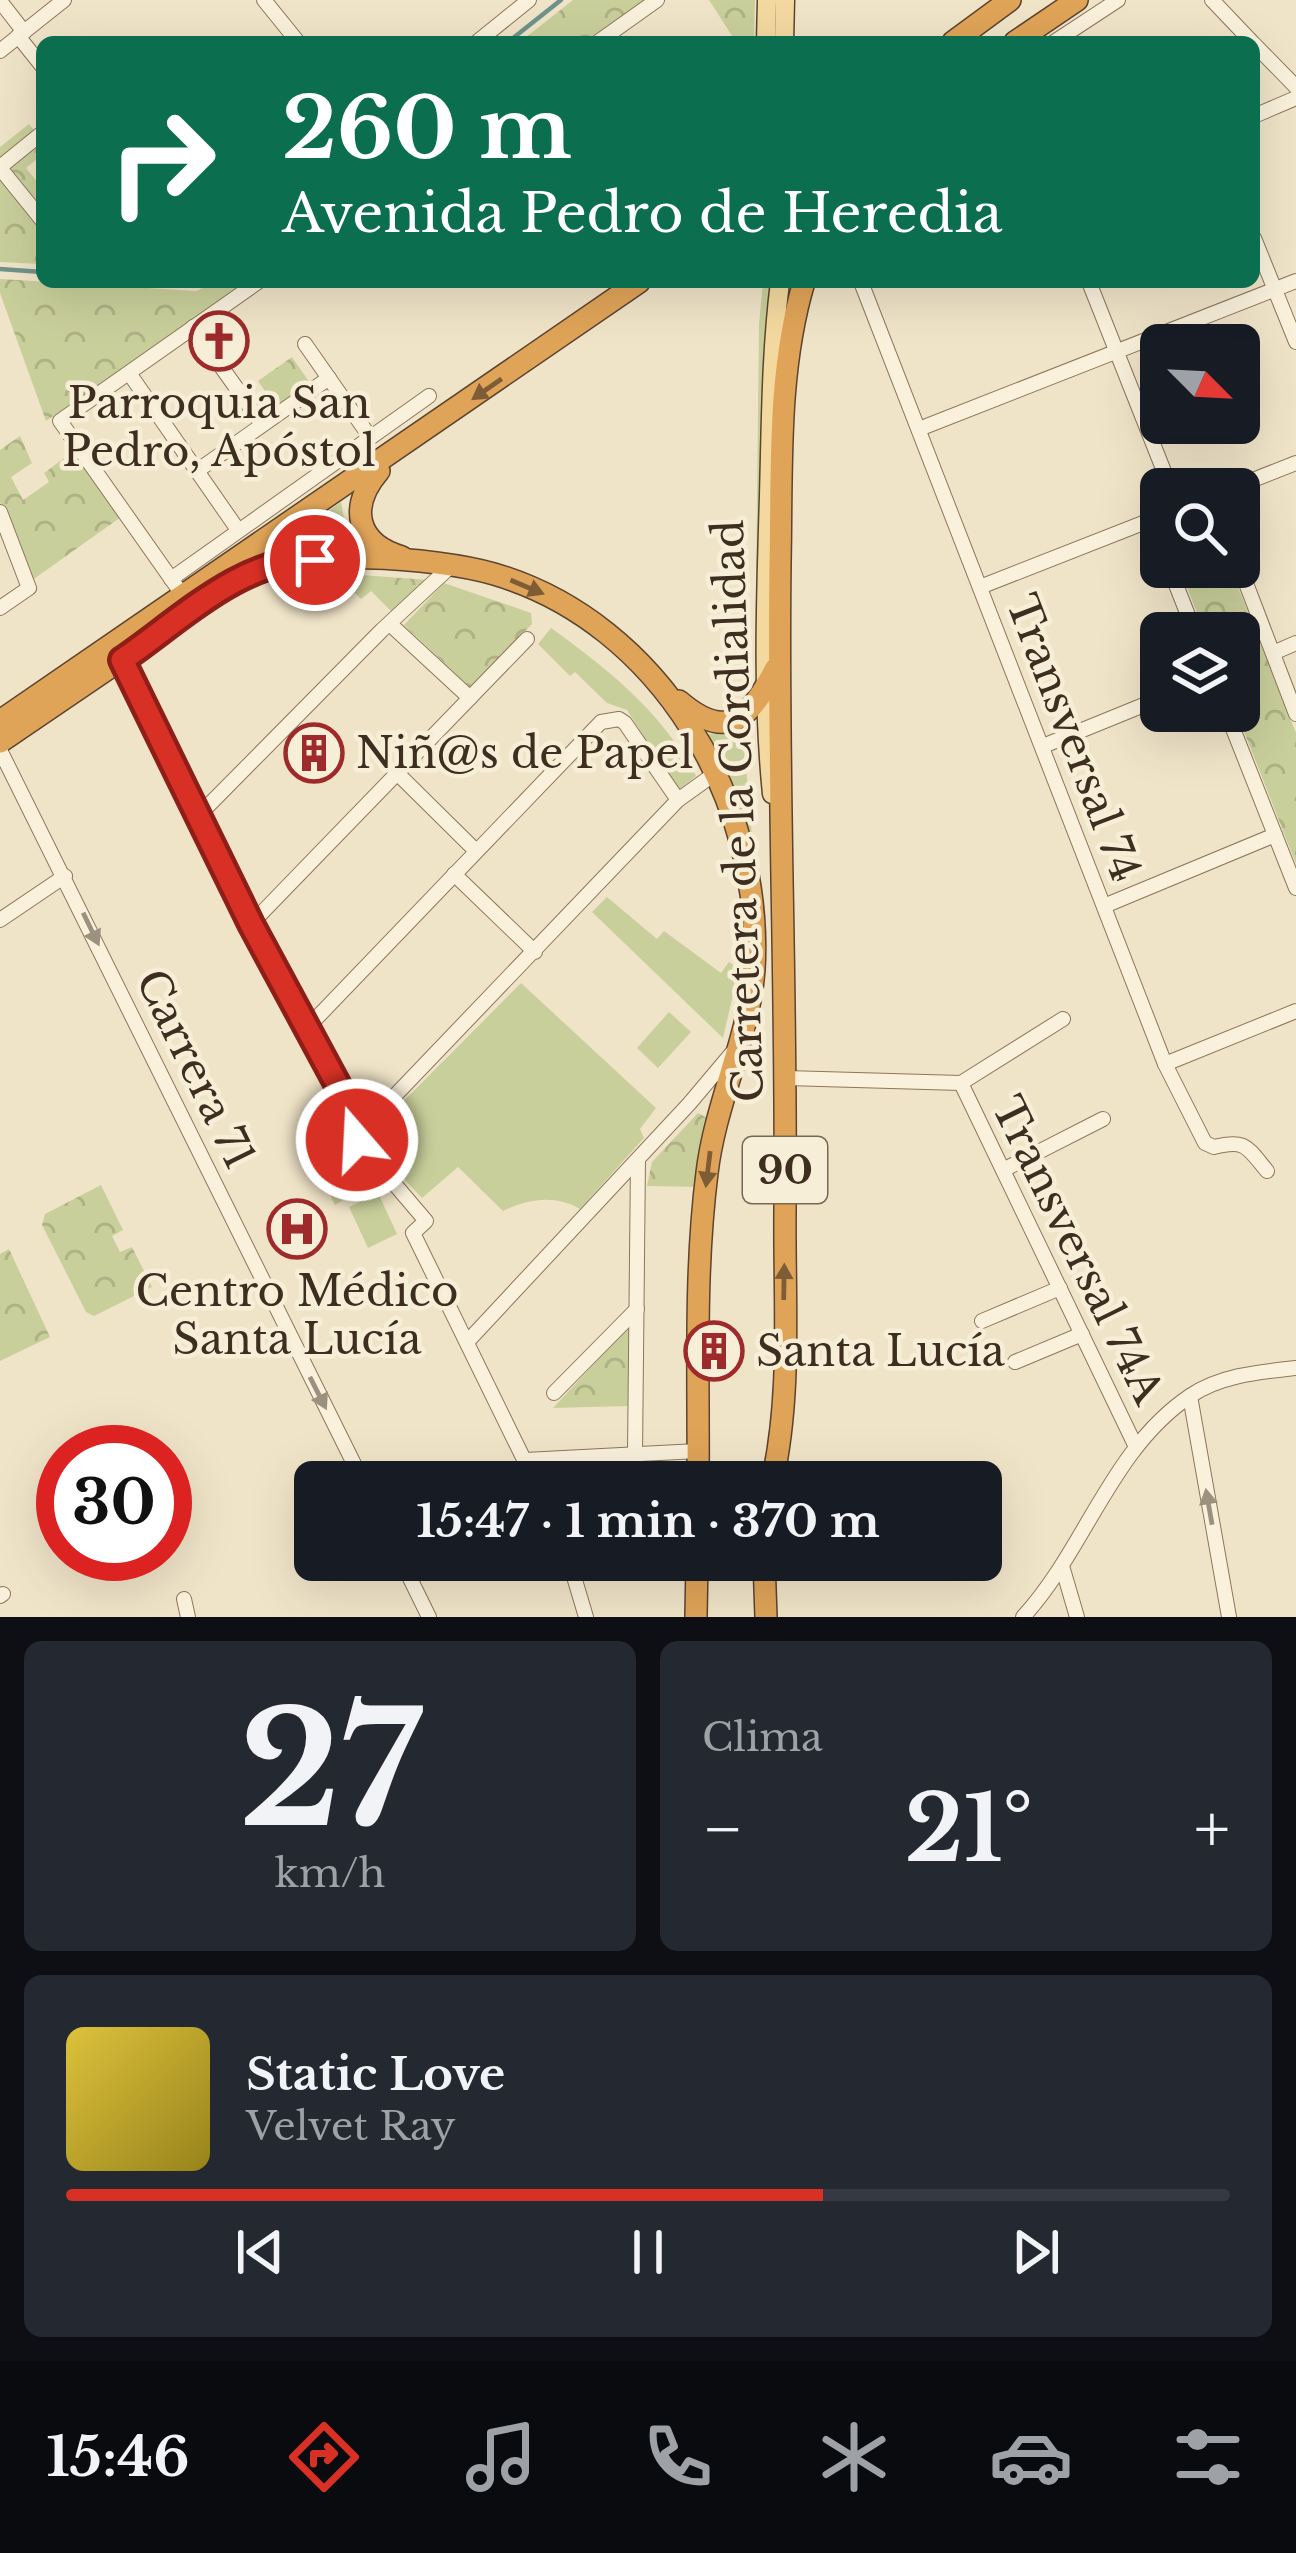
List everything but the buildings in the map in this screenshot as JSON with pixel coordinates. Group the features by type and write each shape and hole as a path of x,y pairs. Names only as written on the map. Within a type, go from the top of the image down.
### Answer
{"highway":[{"path":"961,36 1010,0"},
{"path":"1024,36 1077,0"},
{"path":"2,731 178,588 404,446 627,288"},
{"name":"90","path":"779,858 785,394 802,288"},
{"path":"404,446 365,488 360,513 363,527 379,547 414,560"},
{"name":"90","path":"2,731 122,660 259,567 292,559 414,560"},
{"name":"Carretera de la Cordialidad","path":"414,560 498,575 558,601 603,632 691,727 717,772 743,844 754,973 716,1120 701,1240 698,1461"},
{"path":"642,670 687,708 711,721 742,718 753,709 779,662"},
{"name":"Carretera de la Cordialidad","path":"775,1461 782,1417 786,1078 779,858"},
{"path":"696,1617 697,1581"},
{"path":"765,1581 766,1617"}],"main road":[{"path":"767,0 770,36"},
{"path":"772,36 784,0"},
{"name":"Carretera de la Cordialidad","path":"779,288 773,356 765,688 779,858"}],"street":[{"path":"0,51 64,0"},
{"path":"264,0 293,36"},
{"path":"484,36 529,0"},
{"path":"606,36 657,0"},
{"path":"1063,36 1118,0"},
{"path":"1212,0 1246,36"},
{"path":"0,1 36,57"},
{"path":"1260,50 1296,87"},
{"path":"1260,113 1296,98"},
{"path":"36,138 0,168 36,213"},
{"path":"1260,253 1296,342"},
{"path":"919,429 1296,281"},
{"path":"249,288 60,422 178,588 238,530 429,396"},
{"name":"Transversal 74","path":"863,288 1166,1064 1205,1143 1214,1147 1236,1141 1244,1144 1267,1171"},
{"path":"1091,288 1163,468"},
{"path":"193,327 262,424"},
{"path":"305,344 370,437"},
{"path":"129,373 238,530"},
{"path":"197,471 328,378"},
{"path":"1260,477 1296,463"},
{"path":"0,512 29,588 0,608"},
{"path":"980,587 1140,524"},
{"path":"198,816 452,565"},
{"path":"1248,588 1296,714"},
{"path":"391,625 470,698"},
{"path":"251,924 527,639"},
{"path":"1273,653 1296,643"},
{"path":"122,660 251,924 364,1133 357,1140 426,1221 413,1233 525,1460 698,1451"},
{"path":"1043,746 1140,707"},
{"path":"306,1029 601,722 620,719 678,800"},
{"name":"Carrera 71","path":"2,731 65,876 353,1461"},
{"path":"1234,732 1296,888"},
{"path":"362,1130 678,800 717,772"},
{"path":"397,773 476,851"},
{"path":"1104,906 1275,835"},
{"path":"454,874 535,952"},
{"path":"0,920 65,876"},
{"path":"1166,1064 1296,1011"},
{"path":"786,1078 961,1083 1063,1019"},
{"path":"468,1340 736,1048"},
{"name":"Transversal 74A","path":"961,1083 1136,1447"},
{"path":"689,1104 703,1106 716,1120"},
{"path":"1003,1170 1103,1119"},
{"path":"635,1454 638,1159"},
{"path":"982,1321 1060,1288"},
{"path":"554,1393 637,1309"},
{"path":"1015,1362 1082,1334"},
{"path":"1023,1617 1062,1566 1136,1447 1190,1396 1227,1379 1296,1368"},
{"path":"1190,1396 1229,1617"},
{"path":"1062,1566 1077,1617"},
{"path":"411,1581 429,1617"},
{"path":"575,1581 586,1617"},
{"path":"184,1599 188,1617"}],"green space":[{"path":"573,0 645,0 593,36 528,36"},
{"path":"709,0 755,0 754,36 732,36"},
{"path":"29,124 36,133 36,160 26,168 36,180 36,264 0,262 0,147"},
{"path":"0,279 36,281 36,288 239,288 46,421 0,293"},
{"path":"762,288 774,288 760,661 755,667"},
{"path":"292,357 312,386 278,410 258,381"},
{"path":"20,436 32,463 11,477 23,500 49,482 44,473 75,450 121,517 31,581 0,502 0,450"},
{"path":"341,502 345,524 360,549 321,550 314,522"},
{"path":"335,573 428,580 394,614 371,591 361,599"},
{"path":"444,583 531,613 532,624 471,688 404,625"},
{"path":"1187,588 1238,588 1248,612 1197,612"},
{"path":"551,628 632,693 667,731 696,776 678,790 627,710 607,703 575,672 570,676 538,644"},
{"path":"1260,642 1296,733 1296,864 1244,732 1260,732"},
{"path":"743,732 752,836 705,734"},
{"path":"607,897 657,939 664,931 721,973 729,962 739,969 723,1038 592,912"},
{"path":"521,983 656,1108 640,1129 644,1138 580,1209 541,1200 503,1211 458,1167 422,1198 366,1139"},
{"path":"669,1012 691,1032 658,1068 637,1048"},
{"path":"698,1113 709,1119 698,1187 647,1186 652,1162"},
{"path":"352,1141 372,1183 335,1205 314,1161"},
{"path":"101,1185 123,1230 112,1236 120,1252 132,1247 152,1287 94,1316 86,1312 42,1225 45,1214"},
{"path":"378,1193 397,1234 368,1248 349,1207"},
{"path":"9,1249 50,1337 0,1361 0,1254"},
{"path":"629,1326 629,1406 553,1408"}],"waterway":[{"path":"516,36 561,0"},
{"path":"0,269 36,272"}],"place":[{"name":"Parroquia San Pedro, Apóstol","path":"219,341"},
{"name":"Niñ@s de Papel","path":"314,753"},
{"name":"Centro Médico Santa Lucía","path":"297,1229"},
{"name":"Santa Lucía","path":"714,1351"}],"route":[{"path":"315,560 292,559 259,567 122,660 251,924 364,1133 357,1140"}]}
